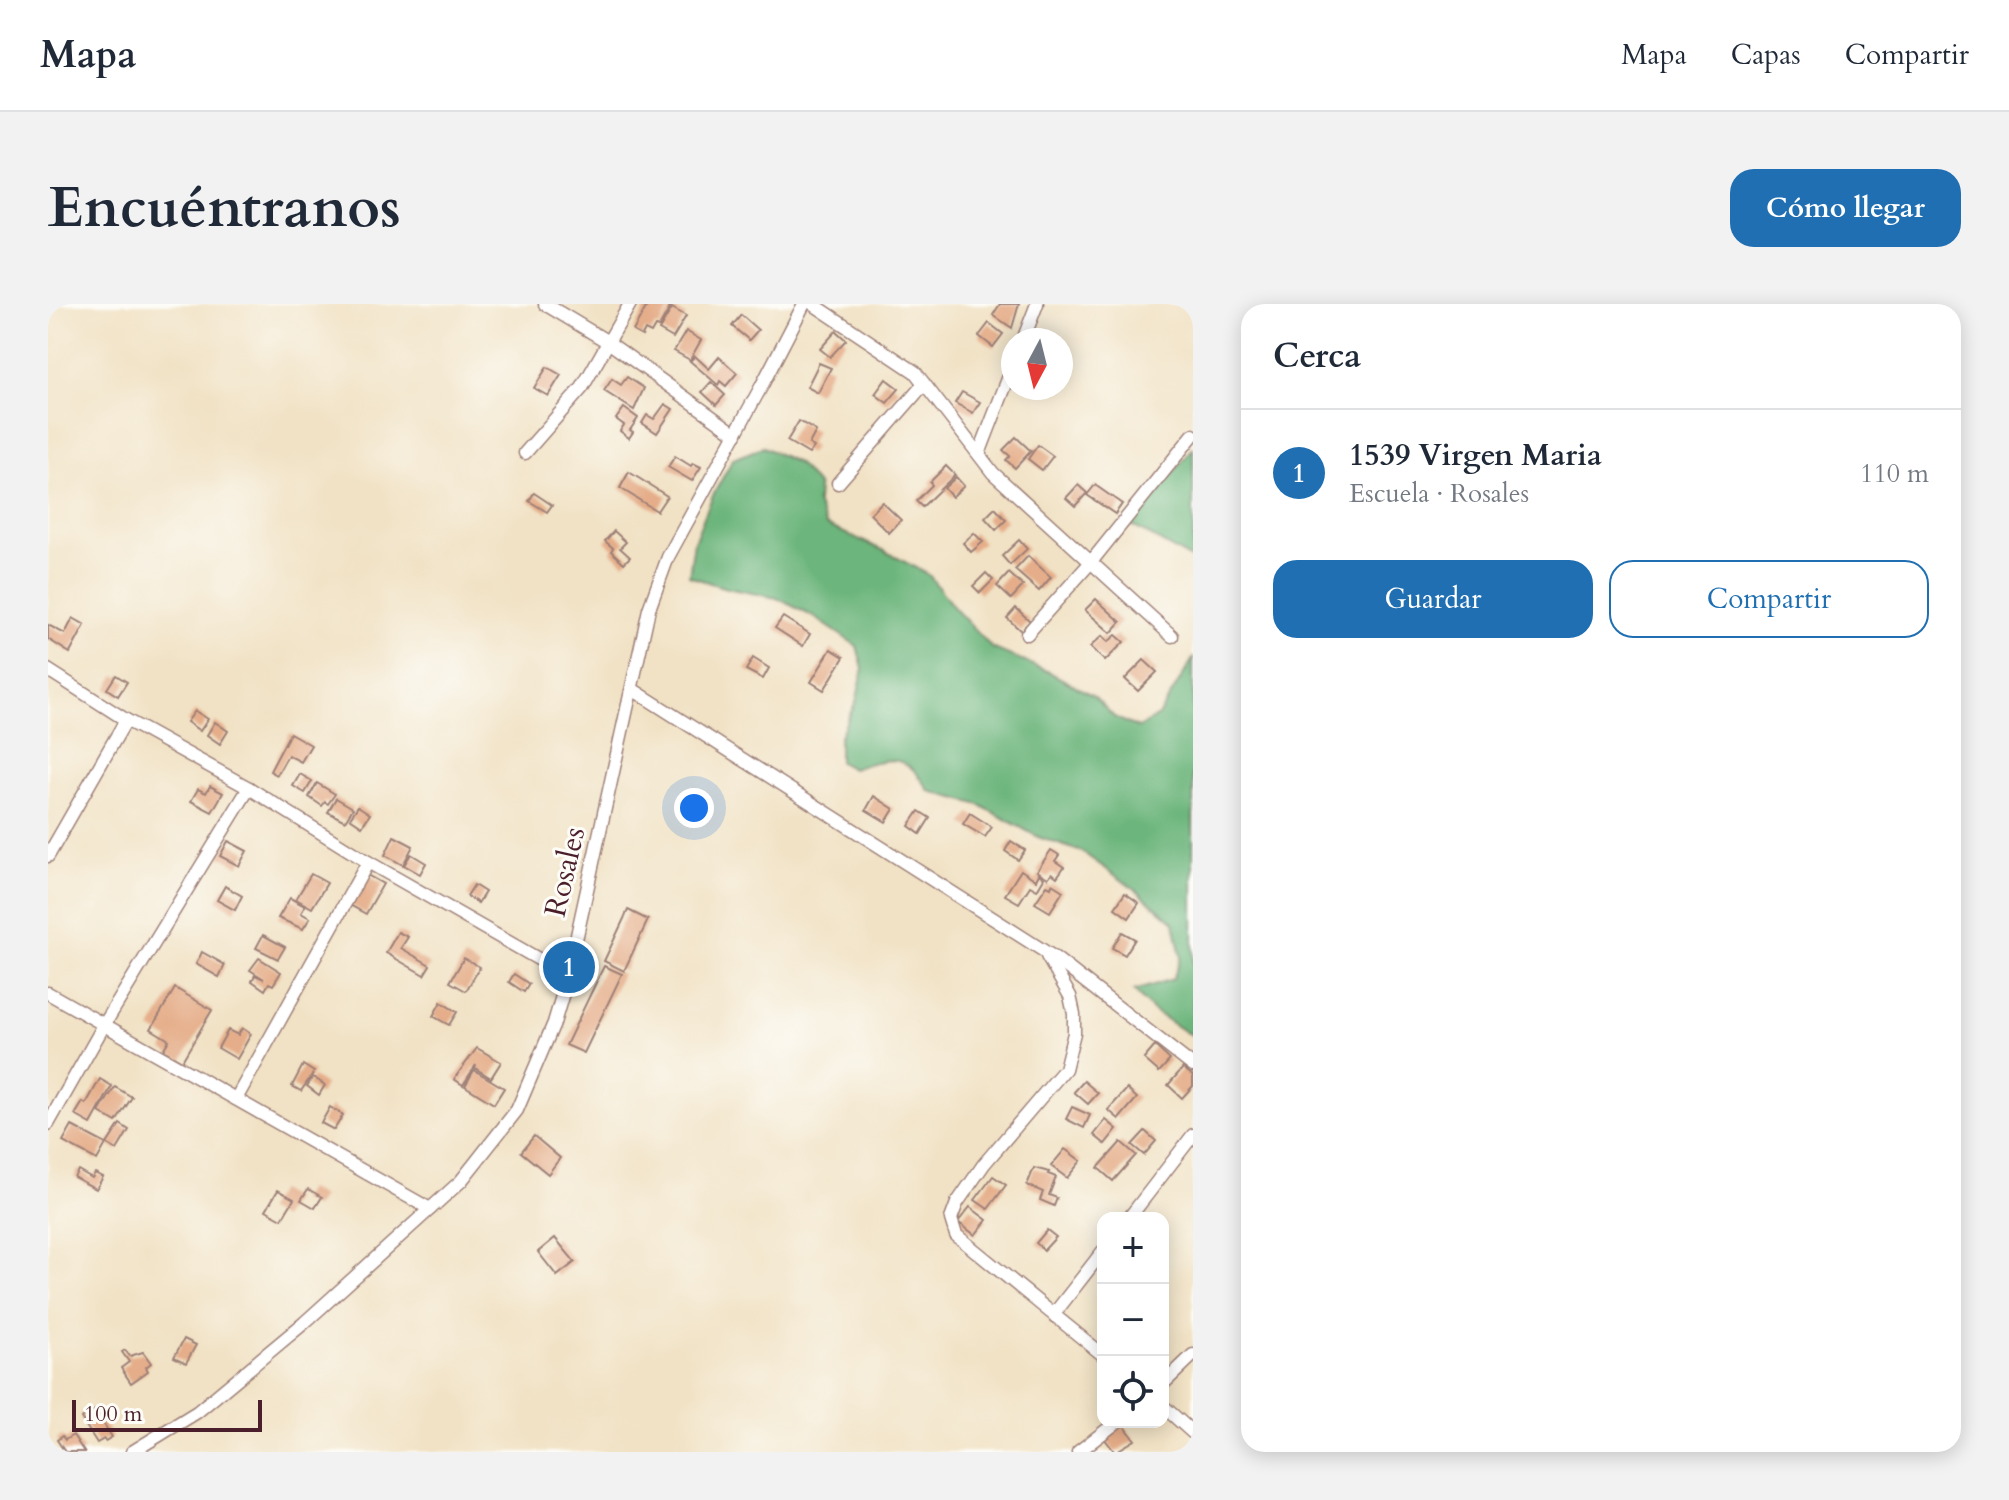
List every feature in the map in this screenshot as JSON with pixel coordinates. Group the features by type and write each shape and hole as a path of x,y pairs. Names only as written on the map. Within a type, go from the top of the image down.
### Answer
{"street":[{"path":"545,304 608,342 736,434"},
{"path":"525,453 582,388 630,304"},
{"name":"Rosales","path":"132,1452 197,1412 304,1323 461,1181 517,1110 554,1023 568,976 649,609 668,557 804,304"},
{"path":"813,304 915,372 993,473 1172,636"},
{"path":"1028,328 1037,304"},
{"path":"838,483 924,384"},
{"path":"979,454 1001,397"},
{"path":"1027,634 1091,562 1193,435"},
{"path":"48,670 126,720 249,788 368,862 568,976"},
{"path":"632,689 1043,951 1193,1066"},
{"path":"48,856 126,720"},
{"path":"48,1124 104,1025 249,788"},
{"path":"236,1099 368,862"},
{"path":"1043,951 1070,996 1074,1014 1074,1033 1065,1069 984,1164 957,1203 951,1219 956,1235 1097,1350"},
{"path":"48,993 430,1209"},
{"path":"1134,1212 1193,1135"},
{"path":"1054,1314 1097,1259"},
{"path":"1169,1378 1193,1355"},
{"path":"1169,1411 1193,1433"},
{"path":"1078,1452 1109,1428"}],"green space":[{"path":"763,447 797,463 818,486 817,503 826,525 883,550 929,575 955,609 992,648 1049,672 1094,696 1114,717 1138,728 1158,716 1193,659 1193,1035 1152,1010 1134,991 1173,979 1181,957 1174,922 1136,890 1082,852 1038,837 980,805 929,791 913,769 905,764 887,760 852,769 839,762 839,738 857,699 863,669 857,646 814,617 777,598 726,588 689,576 694,542 712,497 733,459"},
{"path":"1193,448 1193,560 1131,525"}],"building":[{"path":"648,304 671,306 659,327 655,326 651,333 645,330 642,336 633,331"},
{"path":"1000,304 1019,304 1012,328 993,315"},
{"path":"672,308 686,316 673,338 659,330"},
{"path":"741,315 758,330 749,340 732,326"},
{"path":"989,323 1001,332 993,347 979,336"},
{"path":"686,331 701,340 690,360 674,351"},
{"path":"836,331 846,340 830,357 820,349"},
{"path":"695,356 709,369 719,357 737,373 726,386 720,381 718,385 690,361"},
{"path":"819,363 831,368 818,393 807,387"},
{"path":"547,367 561,375 548,396 534,388"},
{"path":"627,377 644,388 634,410 604,391 612,379 621,385"},
{"path":"886,379 899,389 887,403 875,394"},
{"path":"711,382 725,395 716,405 702,392"},
{"path":"962,392 980,402 973,413 955,403"},
{"path":"665,404 673,409 657,433 642,423 647,415 654,419"},
{"path":"624,408 638,418 629,438 620,431 624,425 616,419"},
{"path":"799,421 816,431 809,444 814,447 809,454 787,441"},
{"path":"1016,437 1031,451 1015,468 1006,460 1010,456 1003,450"},
{"path":"1038,445 1053,456 1042,470 1028,459"},
{"path":"675,456 691,466 693,463 701,467 692,481 668,467"},
{"path":"946,466 955,475 922,507 916,501"},
{"path":"629,472 667,496 657,511 620,488"},
{"path":"956,477 964,486 952,497 944,488"},
{"path":"1078,485 1087,493 1075,506 1066,498"},
{"path":"1095,485 1122,504 1115,514 1087,495"},
{"path":"534,493 552,505 547,512 529,501"},
{"path":"882,502 901,520 889,533 870,514"},
{"path":"995,508 1006,520 996,530 985,518"},
{"path":"614,531 626,542 620,548 630,557 624,563 605,541"},
{"path":"974,533 983,542 971,552 963,543"},
{"path":"1019,540 1027,549 1010,565 1002,556"},
{"path":"1028,556 1051,577 1039,591 1015,570"},
{"path":"986,573 993,580 980,593 973,586"},
{"path":"1009,573 1023,586 1011,599 997,586"},
{"path":"1096,599 1121,622 1111,633 1085,610"},
{"path":"1016,608 1030,621 1021,631 1007,618"},
{"path":"783,617 810,634 803,646 775,628"},
{"path":"73,618 85,625 70,653 48,639 48,625 65,634"},
{"path":"1116,635 1124,642 1105,661 1090,647 1102,636 1108,642"},
{"path":"831,649 844,657 824,690 811,682"},
{"path":"753,658 769,668 763,679 746,670"},
{"path":"1144,660 1157,672 1138,691 1125,679"},
{"path":"116,675 127,682 118,696 107,689"},
{"path":"195,711 208,719 200,731 187,722"},
{"path":"215,722 228,731 220,744 207,735"},
{"path":"290,733 311,745 301,762 288,755 277,775 270,771"},
{"path":"300,774 312,781 305,793 293,786"},
{"path":"317,783 335,794 328,804 325,802 322,806 309,797"},
{"path":"210,786 223,793 212,812 191,801 198,789 206,793"},
{"path":"874,796 894,809 886,822 866,810"},
{"path":"336,798 353,808 345,821 328,812"},
{"path":"358,806 370,814 362,826 350,818"},
{"path":"919,811 930,818 920,834 909,826"},
{"path":"970,813 992,827 985,837 963,824"},
{"path":"394,836 413,846 403,865 385,855"},
{"path":"228,841 247,851 239,866 220,856"},
{"path":"1011,841 1025,850 1018,860 1005,851"},
{"path":"1051,850 1059,855 1055,861 1064,867 1057,877 1052,873 1048,878 1037,871"},
{"path":"411,854 426,863 420,874 404,865"},
{"path":"1021,870 1036,880 1039,874 1044,878 1037,890 1030,886 1019,903 1005,895"},
{"path":"311,874 327,883 312,908 296,899"},
{"path":"367,875 383,884 366,914 350,905"},
{"path":"1052,884 1063,891 1050,912 1035,903 1047,885 1051,887"},
{"path":"474,885 485,892 478,903 467,896"},
{"path":"225,886 242,896 235,910 217,900"},
{"path":"1125,893 1139,903 1129,918 1115,908"},
{"path":"290,898 305,906 301,913 310,918 303,929 278,918"},
{"path":"628,910 648,920 624,971 604,961"},
{"path":"398,932 408,937 401,948 430,965 424,975 386,953"},
{"path":"1122,932 1135,939 1125,955 1112,948"},
{"path":"263,935 285,947 278,959 256,948"},
{"path":"202,952 225,965 219,977 196,964"},
{"path":"259,958 281,972 273,985 269,983 265,990 252,981 255,975 264,979 250,970"},
{"path":"464,958 480,967 466,991 450,982"},
{"path":"604,966 622,974 584,1053 566,1045"},
{"path":"514,974 529,984 524,992 509,982"},
{"path":"175,988 212,1010 182,1061 163,1050 169,1040 151,1029"},
{"path":"441,1002 457,1012 449,1025 433,1016"},
{"path":"242,1028 251,1034 237,1059 218,1048 228,1030 238,1035"},
{"path":"1155,1046 1170,1060 1159,1072 1144,1059"},
{"path":"477,1048 501,1062 491,1078 475,1068 476,1065 463,1085 454,1079"},
{"path":"303,1065 314,1072 301,1091 292,1086"},
{"path":"1183,1068 1193,1076 1193,1086 1182,1098 1168,1085"},
{"path":"474,1070 504,1088 494,1104 465,1086"},
{"path":"313,1077 325,1085 319,1095 307,1086"},
{"path":"100,1079 112,1086 91,1124 75,1115 83,1102 86,1104"},
{"path":"1084,1081 1098,1093 1088,1104 1074,1092"},
{"path":"115,1087 132,1097 116,1122 99,1112"},
{"path":"1127,1089 1137,1098 1119,1119 1108,1110"},
{"path":"330,1107 343,1115 334,1130 321,1123"},
{"path":"1072,1107 1090,1115 1084,1128 1066,1119"},
{"path":"1106,1120 1117,1129 1105,1144 1094,1135"},
{"path":"120,1124 129,1130 117,1150 107,1144"},
{"path":"72,1126 106,1144 97,1160 63,1142"},
{"path":"1145,1131 1156,1141 1144,1155 1132,1145"},
{"path":"534,1136 560,1158 548,1174 521,1152"},
{"path":"1121,1142 1136,1155 1113,1181 1098,1168"},
{"path":"1065,1149 1081,1161 1067,1178 1051,1166"},
{"path":"1034,1168 1056,1177 1049,1195 1057,1198 1054,1206 1040,1200 1043,1192 1027,1185"},
{"path":"78,1170 92,1178 95,1173 103,1177 96,1189 74,1177"},
{"path":"993,1176 1006,1185 988,1209 975,1200"},
{"path":"308,1189 322,1197 315,1208 301,1200"},
{"path":"278,1190 294,1199 282,1219 266,1210"},
{"path":"970,1207 987,1220 975,1235 958,1222"},
{"path":"1047,1230 1056,1237 1044,1250 1036,1243"},
{"path":"555,1238 575,1262 557,1276 538,1252"},
{"path":"184,1339 196,1345 186,1363 174,1357"},
{"path":"125,1350 130,1356 143,1352 151,1363 146,1367 148,1371 131,1383 121,1368 129,1362 122,1352"},
{"path":"95,1410 112,1437 97,1443 81,1418"},
{"path":"1118,1428 1126,1428 1135,1440 1115,1452 1104,1438"},
{"path":"73,1435 84,1452 65,1452 57,1440"}],"place":[{"name":"1539 Virgen Maria","path":"569,967"}]}
